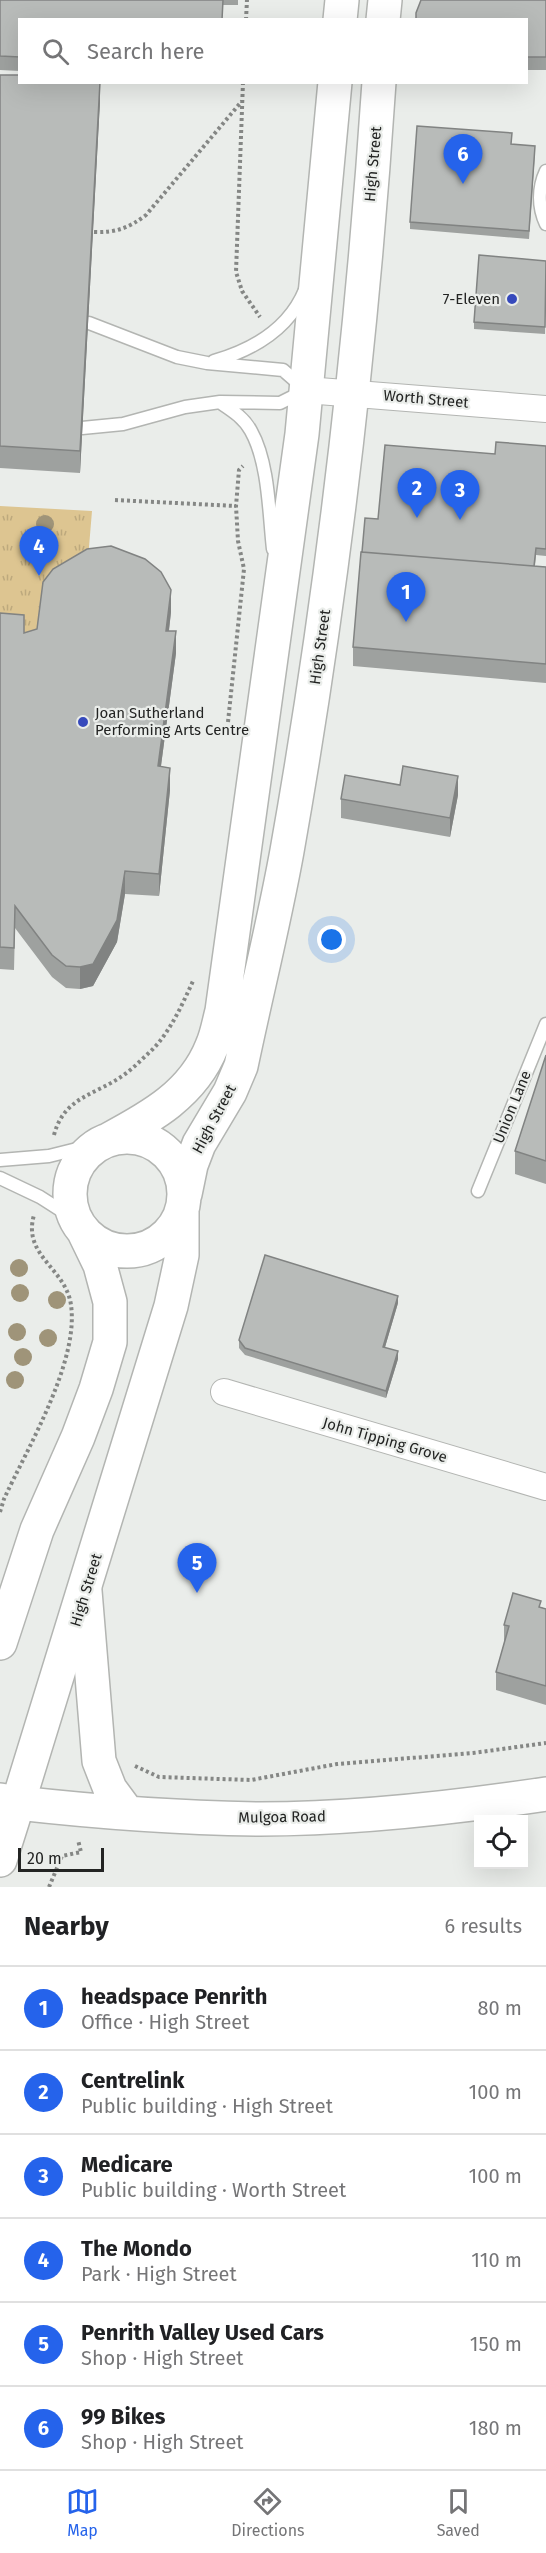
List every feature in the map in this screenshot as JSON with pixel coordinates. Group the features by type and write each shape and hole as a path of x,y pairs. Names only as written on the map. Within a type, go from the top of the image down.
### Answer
{"main road":[{"path":"340,18 342,0"},
{"path":"384,18 385,0"},
{"path":"0,1643 37,1530 78,1437 110,1342 110,1302 100,1265 71,1206 70,1191 73,1176 79,1162 104,1141 145,1120 177,1098 195,1077 212,1047 222,1011 306,390 321,254 335,84"},
{"name":"High Street","path":"0,1860 9,1802 86,1591 171,1306 182,1255 184,1203 191,1165 199,1144 230,1092 241,1066 286,854 318,663 352,393 379,84"},
{"path":"80,1226 98,1243 113,1250 130,1252 148,1248 163,1240 175,1227 184,1203 183,1179 177,1164 160,1147 139,1137 123,1137 104,1141"},
{"path":"86,1591 99,1761 110,1789 127,1812"},
{"name":"Mulgoa Road","path":"9,1802 198,1818 251,1819 345,1816 420,1810 546,1794"}],"street":[{"name":"Worth Street","path":"306,390 546,409"},
{"name":"John Tipping Grove","path":"224,1392 546,1487"}],"lane":[{"path":"546,171 540,199 546,224"},
{"path":"207,363 237,354 274,333 303,296 321,254"},
{"path":"88,323 177,357 207,363 283,370 306,390"},
{"name":"Worth Street","path":"82,428 123,424 185,406 220,402 280,403 306,390"},
{"path":"220,402 238,414 251,431 259,453 266,485 279,603"},
{"name":"Union Lane","path":"478,1191 546,1024"},
{"path":"0,1160 49,1156 104,1141"},
{"path":"0,1178 40,1197 80,1226"}],"path":[{"path":"246,18 248,0"},
{"path":"243,84 236,272 245,297 266,324"},
{"path":"94,232 112,232 132,226 147,215 243,100"},
{"path":"228,729 244,569 238,541 236,506 239,470 247,461"},
{"path":"115,500 236,506"},
{"path":"49,1156 62,1113 73,1104 125,1074 154,1047 178,1014 195,979"},
{"path":"0,1512 64,1368 70,1336 71,1304 64,1284 42,1257 33,1240 31,1230 40,1197"},
{"path":"131,1762 147,1773 159,1777 251,1780 337,1764 473,1754 546,1743"},
{"path":"49,1887 62,1856 81,1852 78,1843"}],"green space":[{"path":"0,506 92,511 87,571 37,651 0,636"}],"building":[{"path":"0,0 223,0 222,18 18,18 18,57 0,56"},
{"path":"421,0 546,0 546,57 528,57 528,18 416,18"},
{"path":"0,75 18,75 18,84 100,84 80,451 0,446"},
{"path":"417,126 512,133 511,144 535,146 529,231 410,222"},
{"path":"479,255 546,261 545,327 474,322"},
{"path":"496,442 546,446 546,549 536,548 534,566 362,552 365,518 378,519 385,445 495,454"},
{"name":"Joan Sutherland Performing Arts Centre","path":"111,546 145,559 161,572 171,590 166,631 176,631 158,766 170,768 159,874 125,871 117,920 93,964 80,967 66,966 52,955 15,906 14,948 0,947 0,613 24,615 24,633 37,629 43,582 53,569 87,549"},
{"path":"361,552 546,567 546,664 353,647"},
{"path":"403,766 458,776 450,818 341,799 345,775 400,785"},
{"path":"546,1055 546,1161 515,1151"},
{"path":"265,1255 398,1296 383,1347 398,1351 386,1391 245,1348 239,1340"},
{"path":"513,1593 541,1601 539,1607 546,1609 546,1686 496,1672 509,1626 504,1625"}],"place":[{"name":"99 Bikes","path":"463,184"},
{"name":"7-Eleven","path":"512,299"},
{"name":"Centrelink","path":"417,518"},
{"name":"Medicare","path":"460,520"},
{"name":"The Mondo","path":"39,576"},
{"name":"headspace Penrith","path":"406,622"},
{"name":"Joan Sutherland Performing Arts Centre","path":"83,722"},
{"name":"Penrith Valley Used Cars","path":"197,1593"}]}
